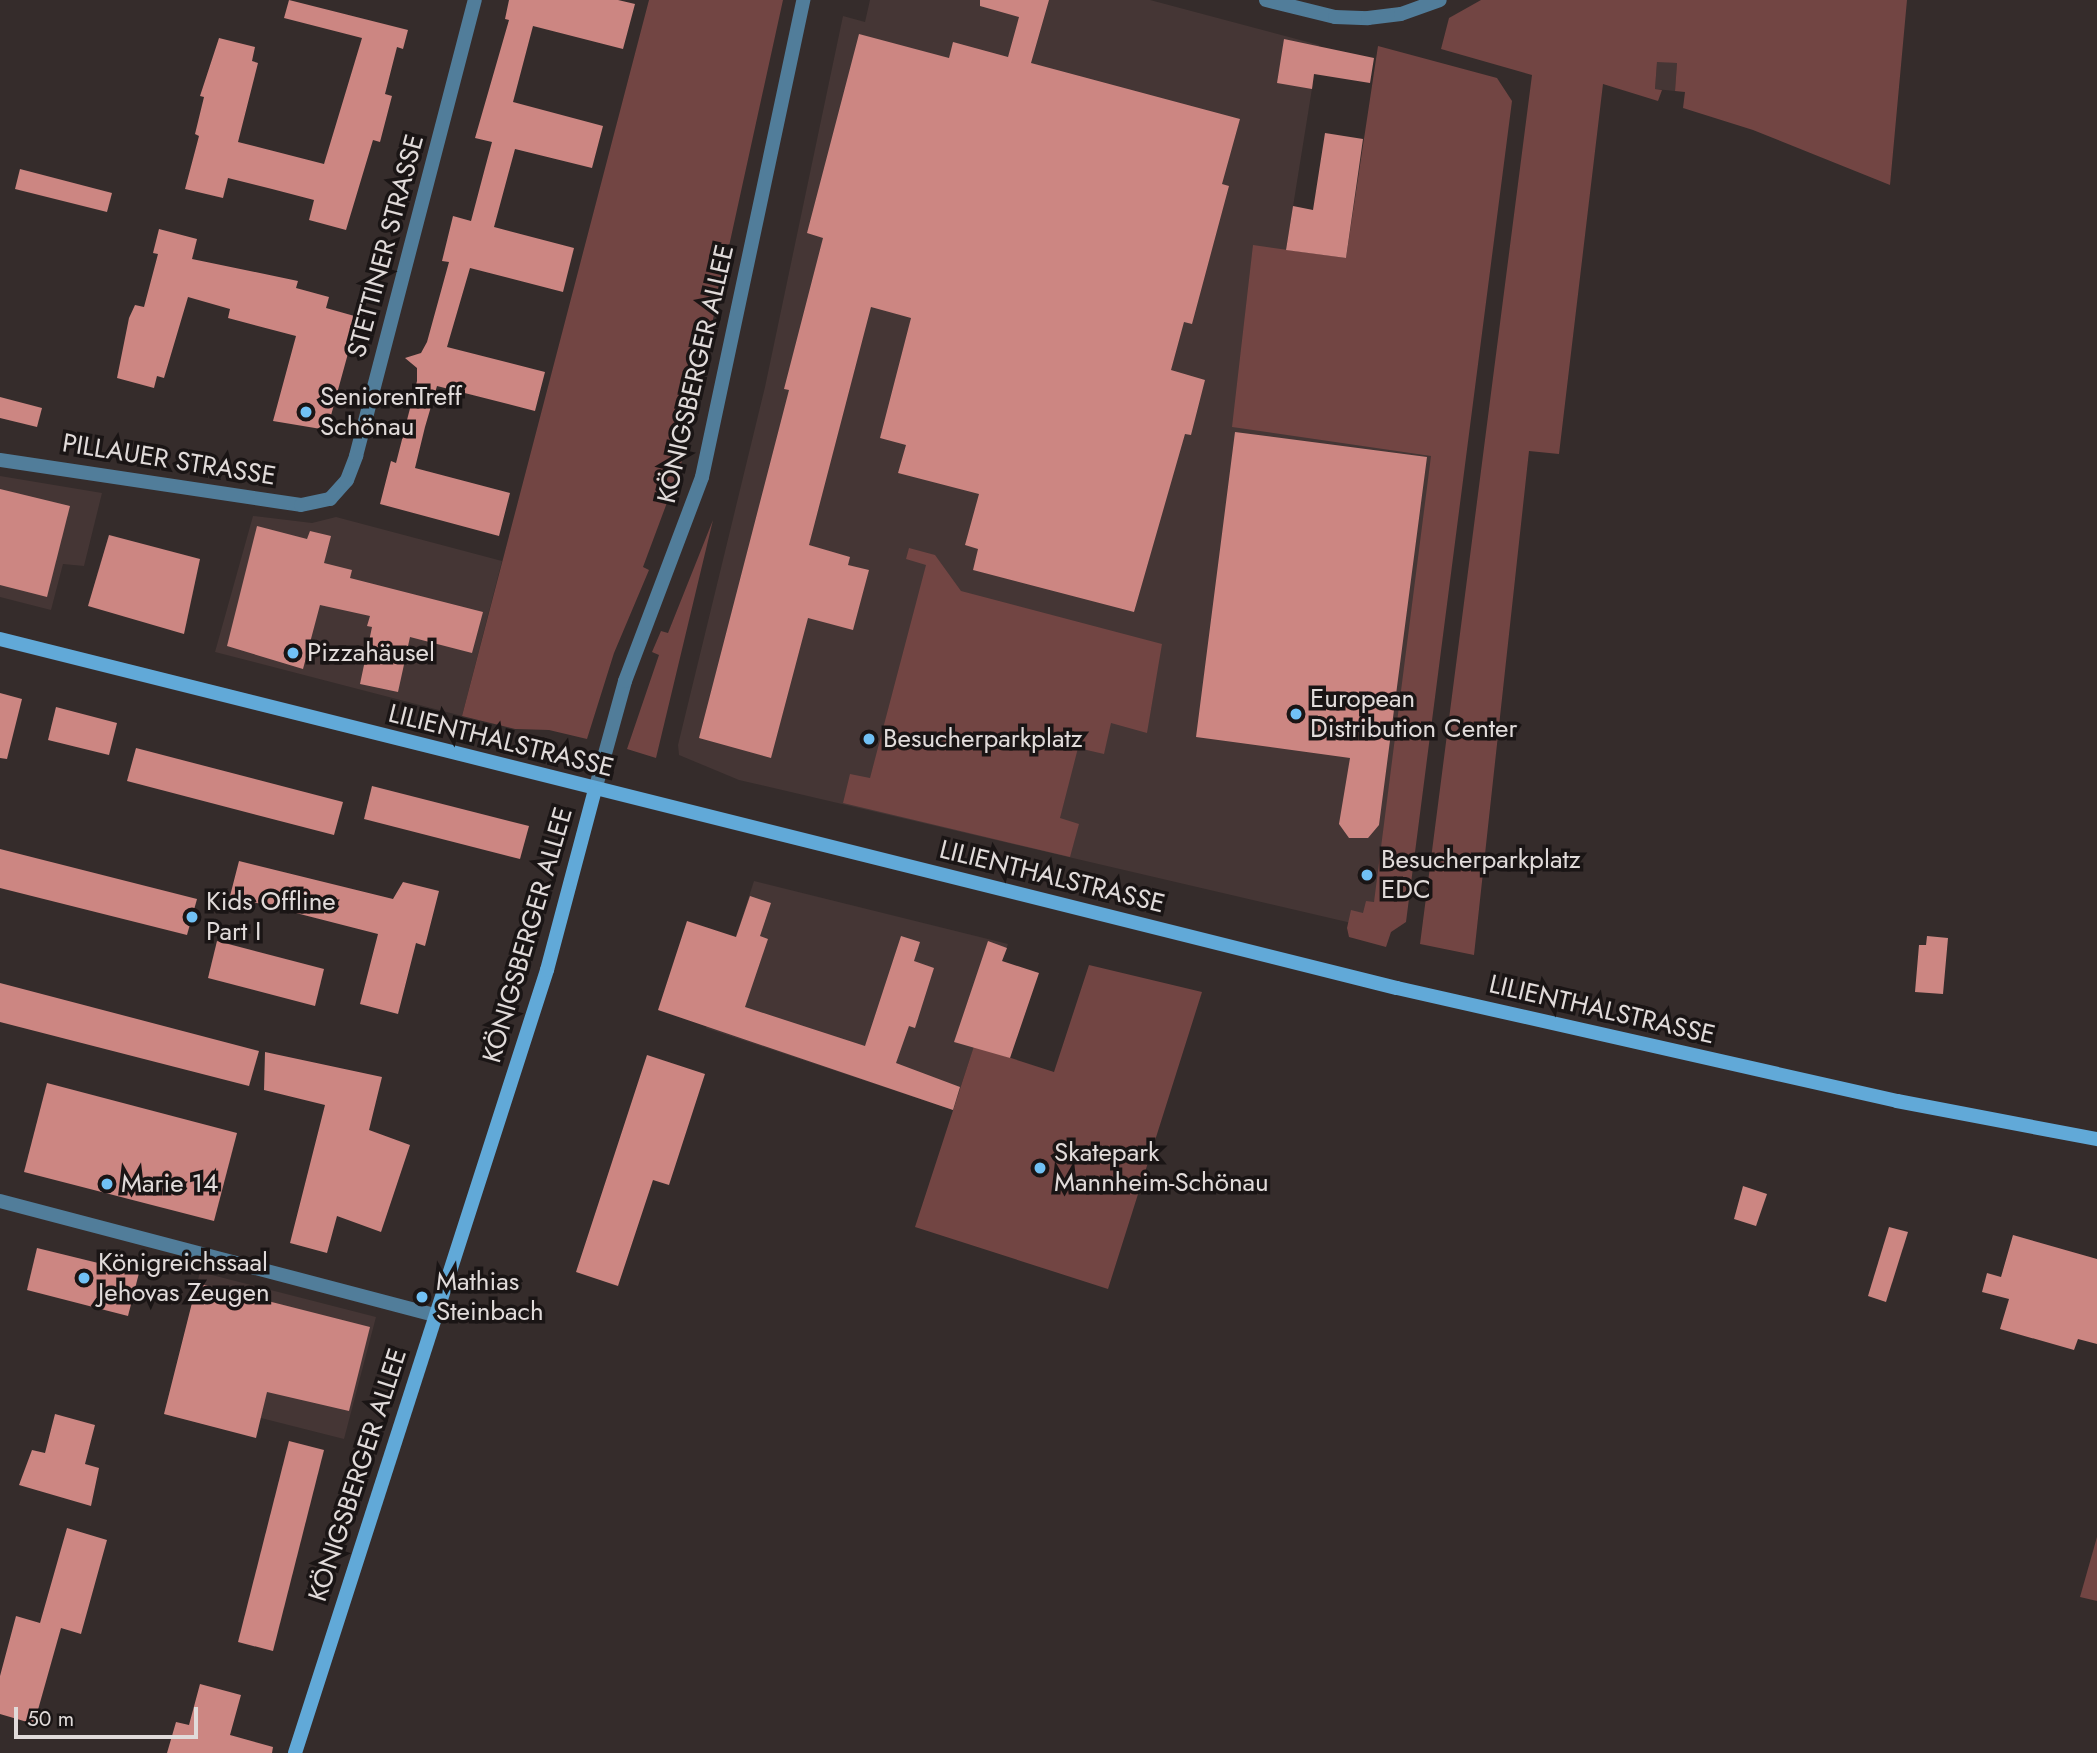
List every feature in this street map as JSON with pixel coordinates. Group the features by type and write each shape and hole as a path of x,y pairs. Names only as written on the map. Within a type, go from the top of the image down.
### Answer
{"street":[{"name":"STETTINER STRASSE","path":"330,499 346,480 356,456 475,0"},
{"name":"KÖNIGSBERGER ALLEE","path":"295,1753 547,970 625,681 702,477 803,0"},
{"path":"1266,0 1335,17 1368,18 1401,14 1440,0"},
{"name":"PILLAUER STRASSE","path":"0,460 301,505 330,499"},
{"name":"LILIENTHALSTRASSE","path":"0,639 595,790 1633,1043 2097,1139"},
{"path":"0,1201 435,1315"}],"shaded area":[{"path":"649,0 783,0 681,465 643,567 649,570 614,653 587,739 549,730 515,729 462,716"},
{"path":"870,0 1150,0 1319,45 1286,250 1345,258 1464,82 1390,932 739,780 679,755 678,745 765,387 843,16 865,22"},
{"path":"1481,0 1907,0 1890,185 1753,130 1683,108 1685,92 1675,91 1677,63 1657,62 1655,89 1662,90 1658,101 1603,84 1559,454 1529,451 1474,955 1420,944 1532,75 1441,49 1449,18"},
{"path":"1378,46 1497,78 1512,101 1406,922 1391,932 1386,947 1349,937 1347,928 1351,910 1363,913 1366,901 1374,902 1431,456 1232,427 1253,245 1346,258"},
{"path":"1657,61 1677,63 1675,91 1655,89"},
{"path":"0,476 102,493 84,566 63,564 51,610 0,597"},
{"path":"253,516 312,523 336,517 502,561 462,716 215,652"},
{"path":"713,520 656,758 627,749 659,655 652,652 661,631 668,633"},
{"path":"909,548 935,555 961,591 1162,644 1147,733 1111,723 1104,754 1078,748 1060,818 1079,824 1070,857 843,803 850,774 870,778 926,565 906,559"},
{"path":"754,881 1008,944 953,1110 706,1028"},
{"name":"Skatepark Mannheim-Schönau","path":"1089,965 1202,992 1108,1289 915,1227 974,1046 1054,1072"},
{"path":"200,1272 376,1317 344,1439 261,1418 215,1427 164,1414"},
{"path":"2097,1537 2097,1601 2080,1597"}],"building":[{"path":"289,0 408,30 403,49 397,47 385,94 392,96 380,142 373,140 346,230 309,220 314,200 272,189 228,178 223,198 185,189 199,136 195,134 204,97 200,96 219,38 255,47 252,61 258,63 238,142 324,164 362,38 284,18"},
{"path":"509,0 618,0 635,4 623,49 533,26 513,102 603,126 592,168 515,149 494,227 574,248 563,292 470,268 447,347 545,372 535,411 437,386 425,427 415,468 510,493 499,536 380,504 391,461 396,463 417,381 417,368 405,358 421,353 427,342 449,262 442,261 453,216 471,221 492,142 475,138 509,20 505,19"},
{"path":"980,0 1049,0 1031,63 1240,119 1222,184 1229,186 1192,324 1184,322 1171,370 1205,380 1191,435 1185,434 1134,612 973,570 978,549 965,545 979,494 898,473 906,445 880,438 911,318 871,307 809,545 850,557 848,565 869,570 853,630 808,618 771,758 699,738 789,390 784,389 823,238 807,233 859,34 949,58 953,42 1008,57 1019,17 980,6"},
{"path":"1284,39 1374,58 1370,83 1314,74 1312,89 1277,83"},
{"path":"1325,133 1363,139 1346,258 1286,250 1293,206 1313,210"},
{"path":"20,169 112,193 107,212 15,189"},
{"path":"159,229 197,239 192,259 298,281 296,288 329,297 326,308 358,317 327,430 273,421 296,336 228,318 230,309 188,297 164,378 157,376 154,388 117,378 129,318 135,305 144,307 158,254 153,253"},
{"path":"0,397 42,408 37,427 0,418"},
{"path":"1235,432 1427,457 1379,825 1368,838 1349,838 1339,824 1350,758 1196,737"},
{"path":"0,489 70,506 47,597 0,585"},
{"path":"257,526 307,539 310,531 331,536 324,563 352,570 350,578 483,612 472,653 410,637 398,692 360,684 372,627 367,626 370,616 320,605 303,669 227,646"},
{"path":"109,535 200,559 184,634 88,606"},
{"path":"0,693 22,699 7,759 0,758"},
{"path":"56,707 117,723 109,755 48,740"},
{"path":"136,748 343,802 334,835 127,781"},
{"path":"372,786 529,826 520,859 364,819"},
{"path":"0,849 197,899 187,935 0,888"},
{"path":"239,861 393,899 403,882 439,891 425,946 416,943 398,1014 360,1004 378,934 230,896"},
{"path":"750,896 771,903 760,936 768,939 745,1007 865,1046 901,936 920,942 914,961 934,968 915,1028 909,1026 896,1063 960,1087 953,1110 658,1010 687,921 736,937"},
{"path":"1927,936 1948,938 1943,994 1915,992 1919,945 1926,945"},
{"path":"217,941 324,969 315,1006 208,978"},
{"path":"988,941 1007,948 1002,961 1039,973 1010,1058 954,1042"},
{"path":"0,983 259,1051 249,1086 0,1022"},
{"path":"265,1052 382,1077 369,1130 410,1145 381,1232 337,1216 327,1253 290,1243 325,1105 264,1090"},
{"path":"647,1055 705,1074 669,1185 653,1180 618,1286 576,1272"},
{"path":"47,1083 237,1133 214,1221 24,1172"},
{"path":"1743,1186 1767,1194 1756,1226 1734,1219"},
{"path":"1889,1227 1908,1232 1886,1302 1868,1296"},
{"path":"2013,1235 2097,1259 2097,1344 2078,1339 2074,1350 2000,1329 2009,1299 1982,1292 1987,1273 2001,1277"},
{"name":"Königreichssaal Jehovas Zeugen","path":"37,1248 139,1273 128,1316 27,1290"},
{"path":"197,1283 370,1327 349,1411 267,1392 256,1438 164,1414"},
{"path":"55,1414 95,1425 85,1464 99,1468 91,1506 19,1485 32,1450 45,1453"},
{"path":"289,1441 324,1450 273,1651 238,1642"},
{"path":"67,1528 107,1540 81,1634 61,1628 34,1724 0,1714 0,1676 16,1616 40,1623"},
{"path":"200,1684 241,1695 230,1735 273,1747 272,1753 167,1753 176,1722 189,1725"}],"place":[{"name":"SeniorenTreff Schönau","path":"306,412"},
{"name":"Pizzahäusel","path":"293,653"},
{"name":"European Distribution Center","path":"1296,714"},
{"name":"Besucherparkplatz","path":"869,739"},
{"name":"Besucherparkplatz EDC","path":"1367,875"},
{"name":"Kids Offline Part I","path":"192,917"},
{"name":"Skatepark Mannheim-Schönau","path":"1040,1168"},
{"name":"Marie 14","path":"107,1184"},
{"name":"Königreichssaal Jehovas Zeugen","path":"84,1278"},
{"name":"Mathias Steinbach","path":"422,1297"}]}
